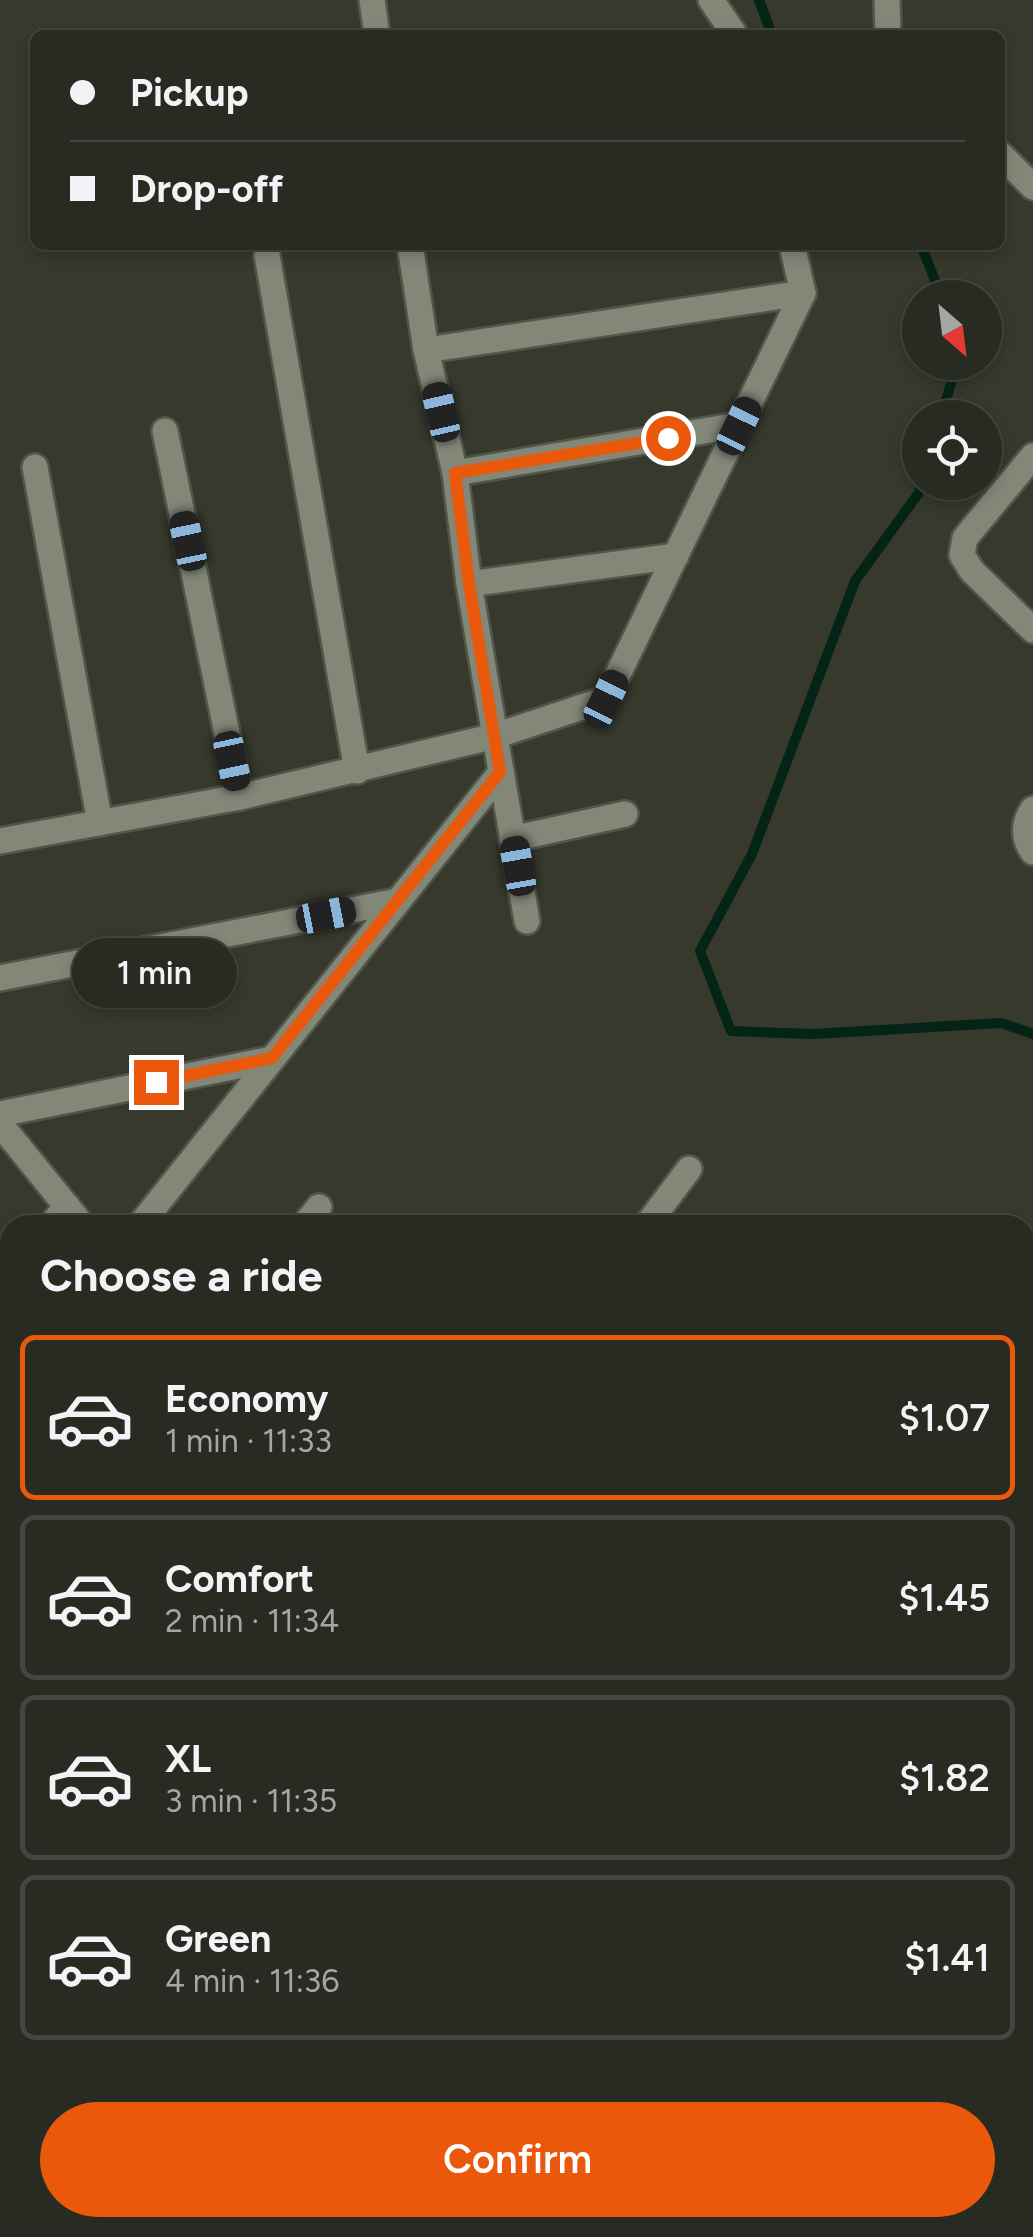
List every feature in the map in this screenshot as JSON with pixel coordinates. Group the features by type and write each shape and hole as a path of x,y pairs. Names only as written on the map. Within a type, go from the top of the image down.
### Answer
{"street":[{"path":"372,0 376,30"},
{"path":"711,0 732,30"},
{"path":"887,0 888,30"},
{"path":"1005,159 1033,187"},
{"path":"411,250 426,350 455,473 469,584 528,921"},
{"path":"0,840 240,797 357,771 495,736 606,699 803,293 793,250"},
{"path":"267,255 357,771"},
{"path":"426,350 803,293"},
{"path":"455,473 739,426"},
{"path":"165,432 240,797"},
{"path":"1033,456 965,538 962,555 972,571 1033,630"},
{"path":"35,467 100,823"},
{"path":"469,584 676,556"},
{"path":"148,1215 500,772"},
{"path":"1033,809 1025,836 1033,852"},
{"path":"512,839 625,814"},
{"path":"0,978 398,901"},
{"path":"0,1114 272,1058"},
{"path":"0,1124 64,1215"},
{"path":"654,1215 689,1169"}],"waterway":[{"path":"759,0 770,30"},
{"path":"923,250 935,280"},
{"path":"946,400 952,380"},
{"path":"914,500 855,581 752,854 700,951 731,1031 813,1034 1001,1023 1033,1034"}],"route":[{"path":"156,1082 272,1058 500,772 455,473 668,438"}]}
